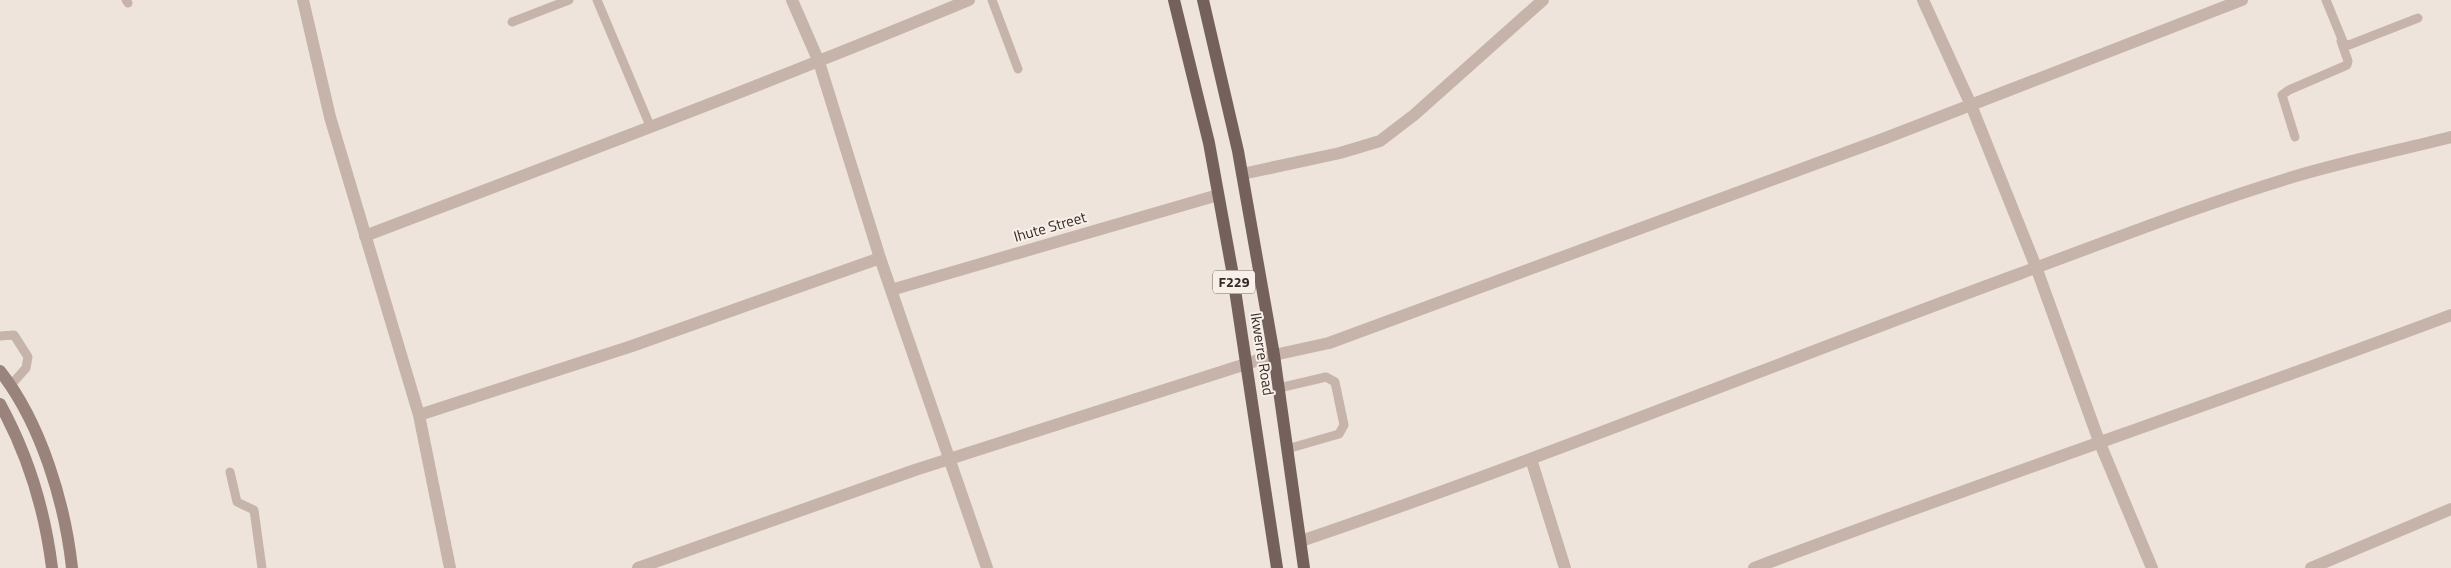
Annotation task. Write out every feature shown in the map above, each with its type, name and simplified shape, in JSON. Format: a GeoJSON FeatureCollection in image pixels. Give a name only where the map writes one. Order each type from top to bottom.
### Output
{"type":"FeatureCollection","features":[{"type":"Feature","properties":{"kind":"main road","name":"Ikwerre Road"},"geometry":{"type":"LineString","coordinates":[[1174,0],[1209,143],[1248,364],[1277,568]]}},
{"type":"Feature","properties":{"kind":"main road","name":"Ikwerre Road"},"geometry":{"type":"LineString","coordinates":[[1203,0],[1242,174],[1274,355],[1304,568]]}},
{"type":"Feature","properties":{"kind":"street"},"geometry":{"type":"LineString","coordinates":[[303,0],[330,116],[419,415],[450,568]]}},
{"type":"Feature","properties":{"kind":"street"},"geometry":{"type":"LineString","coordinates":[[792,0],[819,62],[880,258],[987,568]]}},
{"type":"Feature","properties":{"kind":"street"},"geometry":{"type":"LineString","coordinates":[[365,236],[651,128],[819,62],[969,0]]}},
{"type":"Feature","properties":{"kind":"street"},"geometry":{"type":"LineString","coordinates":[[1242,174],[1340,153],[1380,141],[1414,115],[1543,0]]}},
{"type":"Feature","properties":{"kind":"street"},"geometry":{"type":"LineString","coordinates":[[1923,0],[1971,105],[2036,268],[2099,441],[2152,568]]}},
{"type":"Feature","properties":{"kind":"street"},"geometry":{"type":"LineString","coordinates":[[638,568],[950,458],[1274,355],[1329,343],[1545,265],[1971,105],[2242,0]]}},
{"type":"Feature","properties":{"kind":"street"},"geometry":{"type":"LineString","coordinates":[[1301,541],[1445,493],[1688,401],[1867,330],[2297,176],[2451,137]]}},
{"type":"Feature","properties":{"kind":"street","name":"Ihute Street"},"geometry":{"type":"LineString","coordinates":[[891,290],[1218,195]]}},
{"type":"Feature","properties":{"kind":"street"},"geometry":{"type":"LineString","coordinates":[[419,415],[632,346],[880,258]]}},
{"type":"Feature","properties":{"kind":"street"},"geometry":{"type":"LineString","coordinates":[[1754,568],[2099,441],[2243,393],[2451,315]]}},
{"type":"Feature","properties":{"kind":"street"},"geometry":{"type":"LineString","coordinates":[[0,371],[11,385],[30,418],[46,461],[64,516],[72,568]]}},
{"type":"Feature","properties":{"kind":"street"},"geometry":{"type":"LineString","coordinates":[[0,404],[25,458],[39,498],[52,568]]}},
{"type":"Feature","properties":{"kind":"street"},"geometry":{"type":"LineString","coordinates":[[1532,459],[1565,568]]}},
{"type":"Feature","properties":{"kind":"street"},"geometry":{"type":"LineString","coordinates":[[2311,568],[2451,509]]}},
{"type":"Feature","properties":{"kind":"lane"},"geometry":{"type":"LineString","coordinates":[[512,22],[569,0]]}},
{"type":"Feature","properties":{"kind":"lane"},"geometry":{"type":"LineString","coordinates":[[597,0],[651,128]]}},
{"type":"Feature","properties":{"kind":"lane"},"geometry":{"type":"LineString","coordinates":[[992,0],[1018,69]]}},
{"type":"Feature","properties":{"kind":"lane"},"geometry":{"type":"LineString","coordinates":[[2295,137],[2282,96],[2289,90],[2347,65],[2348,61],[2326,0]]}},
{"type":"Feature","properties":{"kind":"lane"},"geometry":{"type":"LineString","coordinates":[[2341,41],[2349,45],[2418,18]]}},
{"type":"Feature","properties":{"kind":"lane"},"geometry":{"type":"LineString","coordinates":[[0,336],[14,335],[28,357],[26,368],[11,385]]}},
{"type":"Feature","properties":{"kind":"lane"},"geometry":{"type":"LineString","coordinates":[[1279,388],[1326,377],[1331,378],[1335,382],[1344,426],[1339,434],[1287,449]]}},
{"type":"Feature","properties":{"kind":"lane"},"geometry":{"type":"LineString","coordinates":[[230,472],[237,502],[254,510],[262,568]]}}]}
